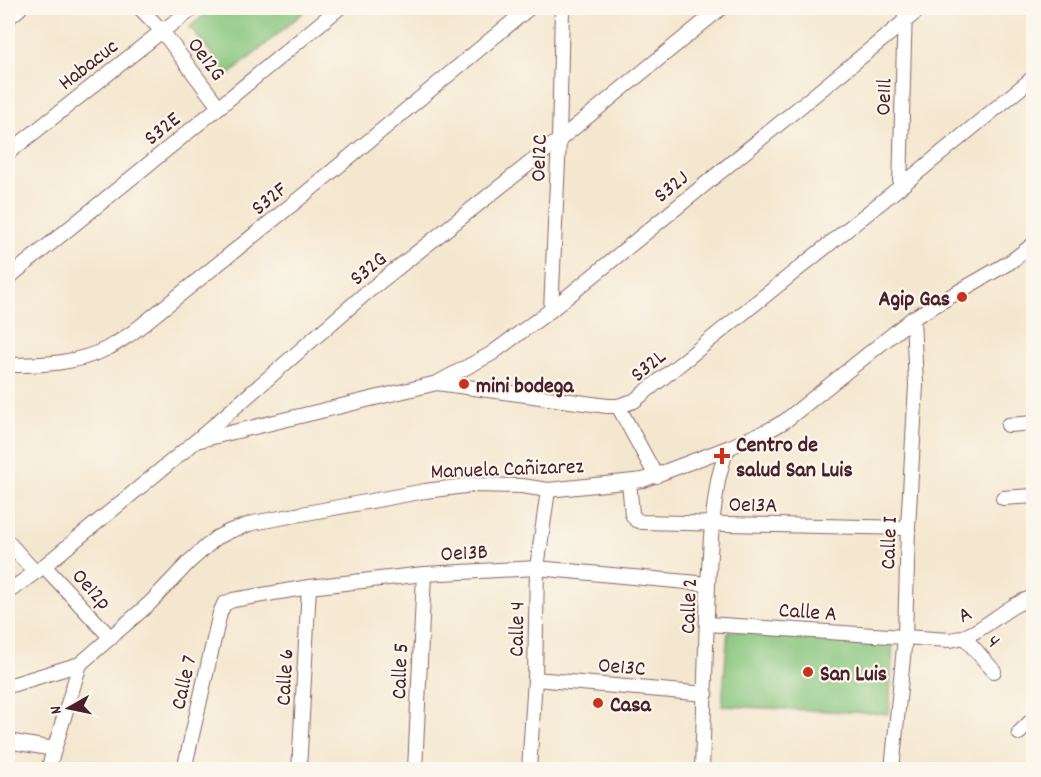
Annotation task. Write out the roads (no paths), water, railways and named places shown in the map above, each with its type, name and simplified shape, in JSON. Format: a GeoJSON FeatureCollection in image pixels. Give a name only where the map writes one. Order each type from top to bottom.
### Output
{"type":"FeatureCollection","features":[{"type":"Feature","properties":{"kind":"street"},"geometry":{"type":"LineString","coordinates":[[8,18],[20,8]]}},
{"type":"Feature","properties":{"kind":"street","name":"Oe12G"},"geometry":{"type":"LineString","coordinates":[[140,8],[162,31],[219,107]]}},
{"type":"Feature","properties":{"kind":"street","name":"Habacuc"},"geometry":{"type":"LineString","coordinates":[[8,153],[194,8]]}},
{"type":"Feature","properties":{"kind":"street","name":"S32E"},"geometry":{"type":"LineString","coordinates":[[8,278],[339,8]]}},
{"type":"Feature","properties":{"kind":"street","name":"S32F"},"geometry":{"type":"LineString","coordinates":[[8,365],[57,364],[108,348],[132,333],[294,203],[529,8]]}},
{"type":"Feature","properties":{"kind":"street","name":"Oe12C"},"geometry":{"type":"LineString","coordinates":[[551,310],[559,140],[562,8]]}},
{"type":"Feature","properties":{"kind":"street","name":"S32G"},"geometry":{"type":"LineString","coordinates":[[8,592],[40,569],[196,441],[366,293],[721,8]]}},
{"type":"Feature","properties":{"kind":"street","name":"S32J"},"geometry":{"type":"LineString","coordinates":[[437,383],[491,354],[551,310],[905,14],[921,8]]}},
{"type":"Feature","properties":{"kind":"street","name":"Oe11l"},"geometry":{"type":"LineString","coordinates":[[900,187],[905,14]]}},
{"type":"Feature","properties":{"kind":"street","name":"S32L"},"geometry":{"type":"LineString","coordinates":[[196,441],[437,383],[618,406],[633,401],[1034,77]]}},
{"type":"Feature","properties":{"kind":"street","name":"Manuela Cañizarez"},"geometry":{"type":"LineString","coordinates":[[8,686],[80,664],[164,590],[190,561],[216,538],[254,523],[425,491],[473,485],[531,487],[548,490],[643,480],[730,447],[785,421],[913,318],[1010,262],[1034,244]]}},
{"type":"Feature","properties":{"kind":"street","name":"Calle I"},"geometry":{"type":"LineString","coordinates":[[892,770],[905,638],[916,385],[913,318]]}},
{"type":"Feature","properties":{"kind":"street"},"geometry":{"type":"LineString","coordinates":[[618,406],[656,476]]}},
{"type":"Feature","properties":{"kind":"street"},"geometry":{"type":"LineString","coordinates":[[1008,425],[1034,423]]}},
{"type":"Feature","properties":{"kind":"street","name":"Calle 2"},"geometry":{"type":"LineString","coordinates":[[702,770],[712,523],[718,480],[725,454],[730,447]]}},
{"type":"Feature","properties":{"kind":"street","name":"Oe13A"},"geometry":{"type":"LineString","coordinates":[[629,482],[632,514],[636,520],[642,522],[908,528]]}},
{"type":"Feature","properties":{"kind":"street","name":"Calle 4"},"geometry":{"type":"LineString","coordinates":[[529,770],[535,679],[537,568],[548,490]]}},
{"type":"Feature","properties":{"kind":"street"},"geometry":{"type":"LineString","coordinates":[[1003,498],[1034,496]]}},
{"type":"Feature","properties":{"kind":"street","name":"Oe12p"},"geometry":{"type":"LineString","coordinates":[[8,542],[40,569],[111,638]]}},
{"type":"Feature","properties":{"kind":"street","name":"Oe13B"},"geometry":{"type":"LineString","coordinates":[[224,604],[233,600],[309,587],[424,574],[537,568],[708,584]]}},
{"type":"Feature","properties":{"kind":"street","name":"Calle 5"},"geometry":{"type":"LineString","coordinates":[[415,770],[424,574]]}},
{"type":"Feature","properties":{"kind":"street","name":"Calle 6"},"geometry":{"type":"LineString","coordinates":[[299,770],[309,587]]}},
{"type":"Feature","properties":{"kind":"street","name":"A"},"geometry":{"type":"LineString","coordinates":[[905,638],[950,640],[964,637],[979,630],[1018,603],[1034,597]]}},
{"type":"Feature","properties":{"kind":"street","name":"Calle 7"},"geometry":{"type":"LineString","coordinates":[[184,770],[224,604]]}},
{"type":"Feature","properties":{"kind":"street","name":"Calle A"},"geometry":{"type":"LineString","coordinates":[[707,624],[905,638]]}},
{"type":"Feature","properties":{"kind":"street","name":"4"},"geometry":{"type":"LineString","coordinates":[[964,637],[994,671]]}},
{"type":"Feature","properties":{"kind":"street"},"geometry":{"type":"LineString","coordinates":[[48,770],[80,664]]}},
{"type":"Feature","properties":{"kind":"street","name":"Oe13C"},"geometry":{"type":"LineString","coordinates":[[535,679],[706,694]]}},
{"type":"Feature","properties":{"kind":"street"},"geometry":{"type":"LineString","coordinates":[[1019,733],[1034,718]]}},
{"type":"Feature","properties":{"kind":"street"},"geometry":{"type":"LineString","coordinates":[[8,741],[54,749]]}},
{"type":"Feature","properties":{"kind":"place","name":"Agip Gas"},"geometry":{"type":"Point","coordinates":[962,297]}},
{"type":"Feature","properties":{"kind":"place","name":"mini bodega"},"geometry":{"type":"Point","coordinates":[464,384]}},
{"type":"Feature","properties":{"kind":"place","name":"Centro de salud San Luis"},"geometry":{"type":"Point","coordinates":[722,456]}},
{"type":"Feature","properties":{"kind":"place","name":"San Luis"},"geometry":{"type":"Point","coordinates":[808,672]}},
{"type":"Feature","properties":{"kind":"place","name":"Casa"},"geometry":{"type":"Point","coordinates":[598,703]}}]}
